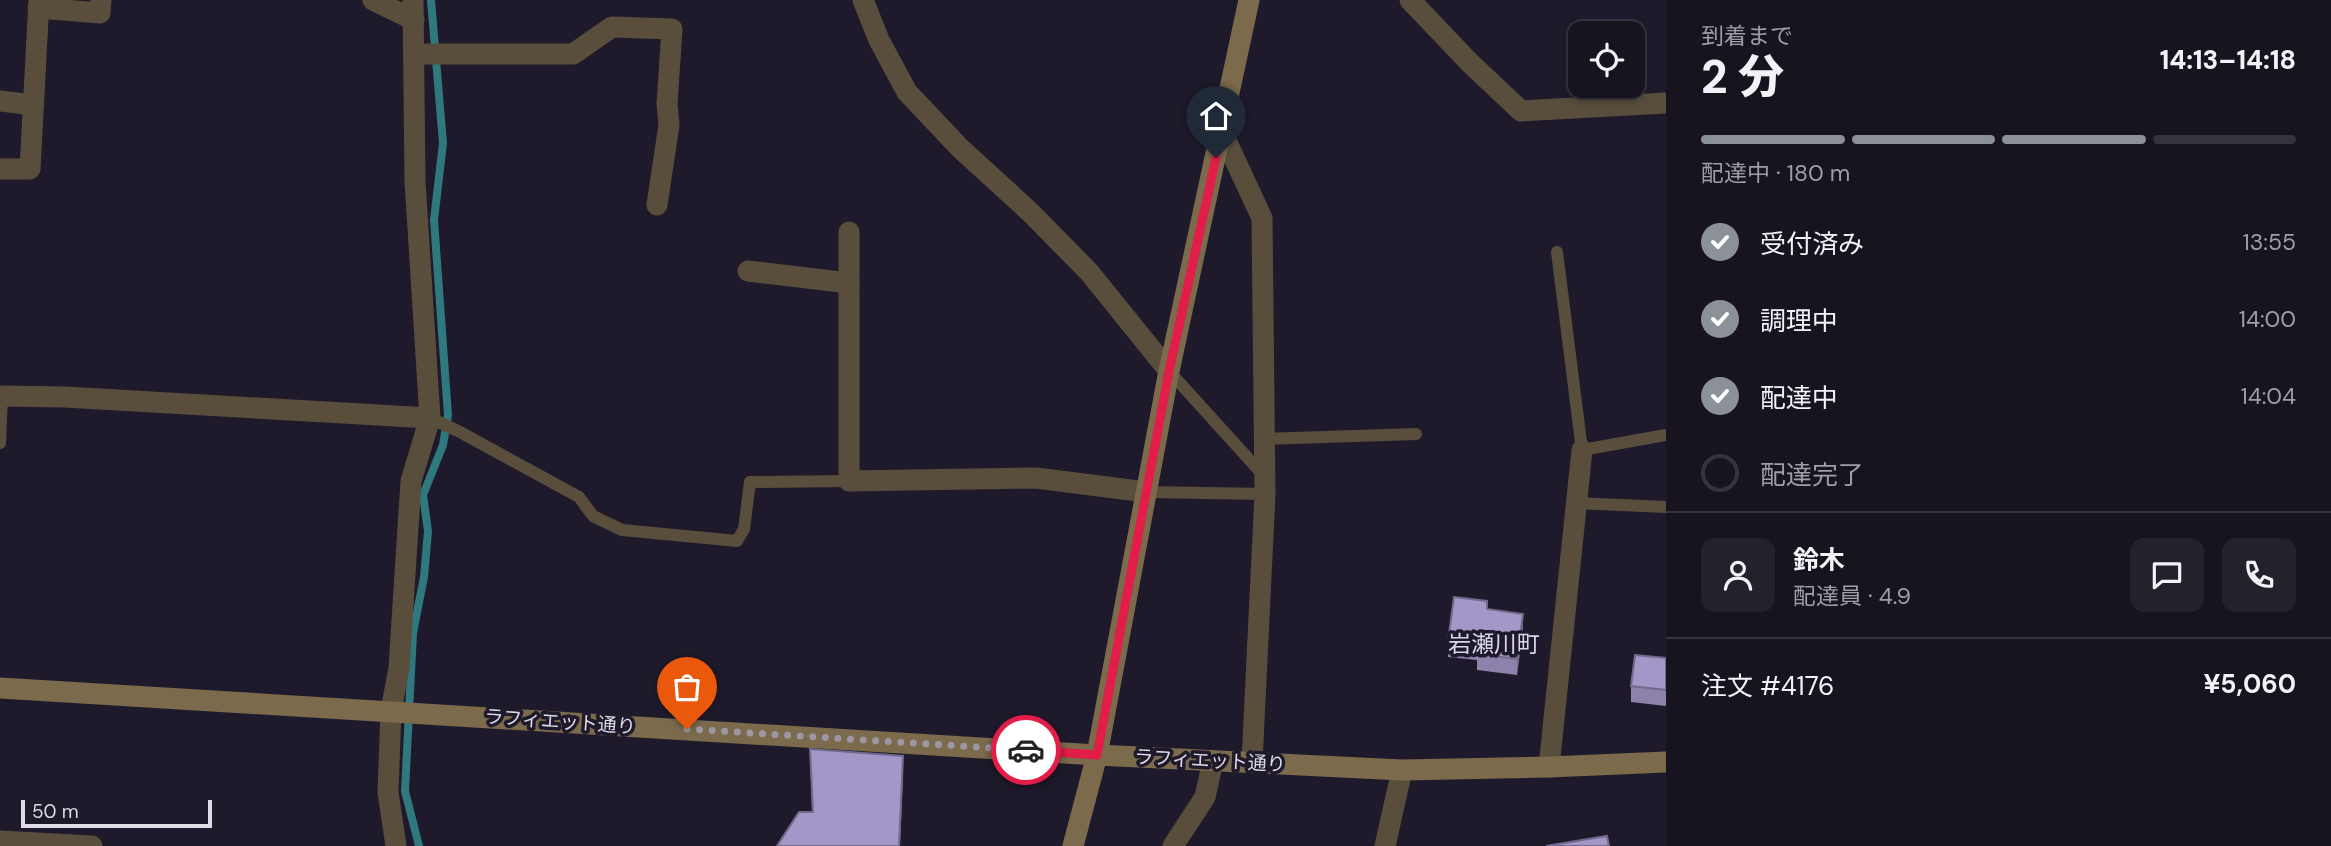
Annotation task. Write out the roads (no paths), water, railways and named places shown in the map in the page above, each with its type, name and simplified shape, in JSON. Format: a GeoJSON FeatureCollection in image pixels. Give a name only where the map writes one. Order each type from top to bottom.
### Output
{"type":"FeatureCollection","features":[{"type":"Feature","properties":{"kind":"street"},"geometry":{"type":"LineString","coordinates":[[0,169],[30,169],[39,4],[100,13],[101,0]]}},
{"type":"Feature","properties":{"kind":"street"},"geometry":{"type":"LineString","coordinates":[[373,0],[414,10],[415,181],[430,418],[411,481],[399,668],[391,711],[388,792],[396,846]]}},
{"type":"Feature","properties":{"kind":"street"},"geometry":{"type":"LineString","coordinates":[[863,0],[879,40],[907,92],[960,148],[1031,213],[1088,272],[1169,371]]}},
{"type":"Feature","properties":{"kind":"street"},"geometry":{"type":"LineString","coordinates":[[1073,846],[1097,755],[1169,371],[1249,0]]}},
{"type":"Feature","properties":{"kind":"street"},"geometry":{"type":"LineString","coordinates":[[1410,0],[1469,62],[1521,111],[1666,103]]}},
{"type":"Feature","properties":{"kind":"street"},"geometry":{"type":"LineString","coordinates":[[414,54],[573,54],[612,27],[672,30],[668,125],[657,205]]}},
{"type":"Feature","properties":{"kind":"street"},"geometry":{"type":"LineString","coordinates":[[0,101],[33,105]]}},
{"type":"Feature","properties":{"kind":"street"},"geometry":{"type":"LineString","coordinates":[[1222,132],[1262,218],[1265,485],[1252,762]]}},
{"type":"Feature","properties":{"kind":"street"},"geometry":{"type":"LineString","coordinates":[[849,232],[849,481],[1036,478],[1146,492]]}},
{"type":"Feature","properties":{"kind":"street"},"geometry":{"type":"LineString","coordinates":[[748,271],[849,282]]}},
{"type":"Feature","properties":{"kind":"street"},"geometry":{"type":"LineString","coordinates":[[1,396],[65,397],[430,418]]}},
{"type":"Feature","properties":{"kind":"street"},"geometry":{"type":"LineString","coordinates":[[1549,767],[1582,450]]}},
{"type":"Feature","properties":{"kind":"street","name":"ラフィエット通り"},"geometry":{"type":"LineString","coordinates":[[0,688],[1097,755],[1402,770],[1666,762]]}},
{"type":"Feature","properties":{"kind":"street"},"geometry":{"type":"LineString","coordinates":[[1173,846],[1205,797],[1213,761]]}},
{"type":"Feature","properties":{"kind":"street"},"geometry":{"type":"LineString","coordinates":[[1385,846],[1402,770]]}},
{"type":"Feature","properties":{"kind":"street"},"geometry":{"type":"LineString","coordinates":[[0,841],[92,846]]}},
{"type":"Feature","properties":{"kind":"lane"},"geometry":{"type":"LineString","coordinates":[[1557,253],[1582,450],[1666,435]]}},
{"type":"Feature","properties":{"kind":"lane"},"geometry":{"type":"LineString","coordinates":[[1169,371],[1265,485]]}},
{"type":"Feature","properties":{"kind":"lane"},"geometry":{"type":"LineString","coordinates":[[0,443],[1,396]]}},
{"type":"Feature","properties":{"kind":"lane"},"geometry":{"type":"LineString","coordinates":[[430,418],[579,498],[593,516],[622,530],[737,541],[744,529],[750,482],[849,481]]}},
{"type":"Feature","properties":{"kind":"lane"},"geometry":{"type":"LineString","coordinates":[[1264,439],[1416,434]]}},
{"type":"Feature","properties":{"kind":"lane"},"geometry":{"type":"LineString","coordinates":[[1146,492],[1265,485]]}},
{"type":"Feature","properties":{"kind":"lane"},"geometry":{"type":"LineString","coordinates":[[1576,503],[1666,507]]}},
{"type":"Feature","properties":{"kind":"waterway"},"geometry":{"type":"LineString","coordinates":[[419,846],[405,791],[413,633],[424,577],[428,531],[423,495],[443,445],[448,415],[434,220],[443,143],[431,0]]}},
{"type":"Feature","properties":{"kind":"district","name":"岩瀬川町"},"geometry":{"type":"Point","coordinates":[1494,644]}}]}
